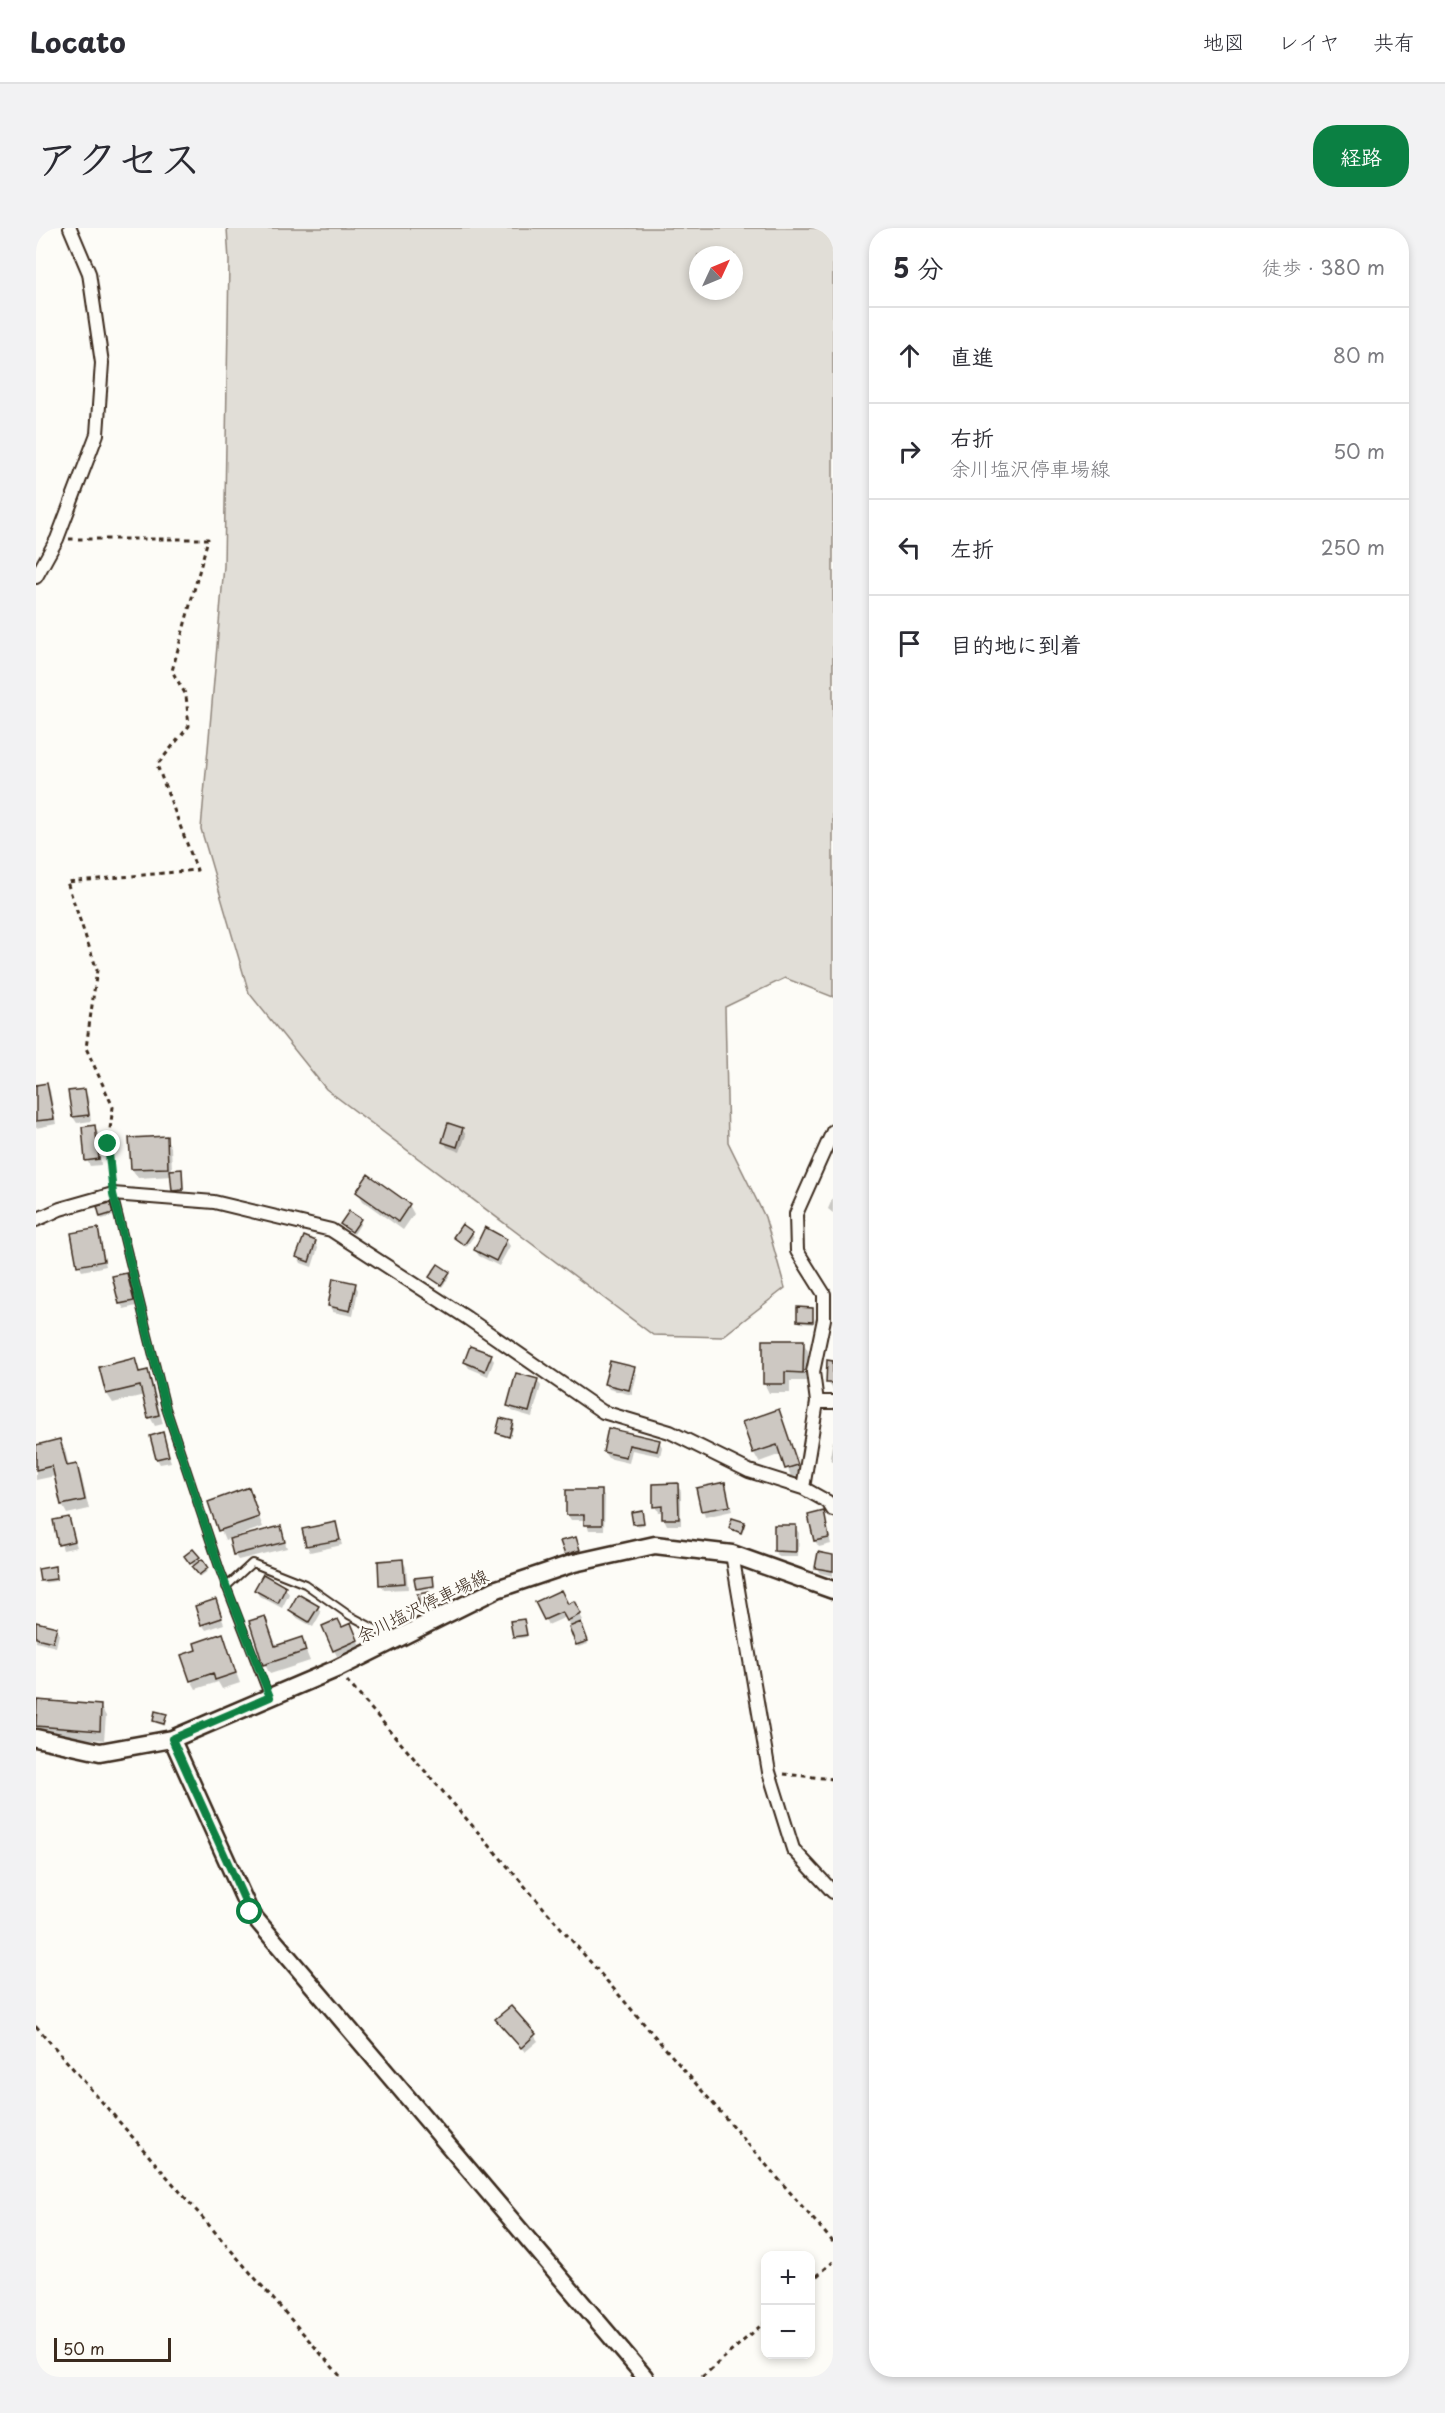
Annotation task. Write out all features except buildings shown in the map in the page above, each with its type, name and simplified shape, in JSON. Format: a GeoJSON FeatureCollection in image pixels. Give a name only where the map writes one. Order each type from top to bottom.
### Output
{"type":"FeatureCollection","features":[{"type":"Feature","properties":{"kind":"main road","name":"余川塩沢停車場線"},"geometry":{"type":"LineString","coordinates":[[36,1738],[100,1752],[172,1739],[336,1669],[497,1589],[574,1563],[655,1545],[732,1554],[833,1590]]}},
{"type":"Feature","properties":{"kind":"street"},"geometry":{"type":"LineString","coordinates":[[36,577],[57,539],[97,434],[102,363],[89,273],[70,228]]}},
{"type":"Feature","properties":{"kind":"street"},"geometry":{"type":"LineString","coordinates":[[803,1488],[817,1402],[813,1372],[824,1319],[824,1294],[797,1251],[796,1214],[833,1131]]}},
{"type":"Feature","properties":{"kind":"street"},"geometry":{"type":"LineString","coordinates":[[36,1220],[60,1209],[113,1194],[214,1202],[331,1230],[467,1318],[603,1412],[670,1432],[749,1471],[803,1488],[828,1502],[833,1510]]}},
{"type":"Feature","properties":{"kind":"street"},"geometry":{"type":"LineString","coordinates":[[817,1402],[833,1402]]}},
{"type":"Feature","properties":{"kind":"street"},"geometry":{"type":"LineString","coordinates":[[732,1554],[769,1773],[793,1849],[833,1892]]}},
{"type":"Feature","properties":{"kind":"street"},"geometry":{"type":"LineString","coordinates":[[172,1739],[250,1912],[645,2377]]}},
{"type":"Feature","properties":{"kind":"lane"},"geometry":{"type":"LineString","coordinates":[[113,1194],[166,1408],[226,1587],[270,1697]]}},
{"type":"Feature","properties":{"kind":"lane"},"geometry":{"type":"LineString","coordinates":[[226,1587],[252,1563],[305,1584],[348,1615],[395,1639]]}},
{"type":"Feature","properties":{"kind":"path"},"geometry":{"type":"LineString","coordinates":[[57,539],[208,539],[172,670],[186,694],[189,726],[157,765],[197,870],[67,882],[97,970],[86,1048],[113,1107],[108,1144],[113,1194]]}},
{"type":"Feature","properties":{"kind":"path"},"geometry":{"type":"LineString","coordinates":[[336,1669],[833,2242]]}},
{"type":"Feature","properties":{"kind":"path"},"geometry":{"type":"LineString","coordinates":[[769,1773],[833,1779]]}},
{"type":"Feature","properties":{"kind":"path"},"geometry":{"type":"LineString","coordinates":[[36,2026],[341,2377]]}},
{"type":"Feature","properties":{"kind":"path"},"geometry":{"type":"LineString","coordinates":[[815,2278],[833,2262]]}},
{"type":"Feature","properties":{"kind":"path"},"geometry":{"type":"LineString","coordinates":[[702,2377],[761,2325]]}},
{"type":"Feature","properties":{"kind":"shaded area"},"geometry":{"type":"Polygon","coordinates":[[[227,228],[833,228],[833,997],[785,978],[725,1007],[728,1142],[765,1217],[785,1288],[722,1337],[653,1335],[326,1089],[249,993],[201,829],[224,566],[229,261],[227,228]]]}},
{"type":"Feature","properties":{"kind":"route"},"geometry":{"type":"LineString","coordinates":[[108,1144],[113,1194],[166,1408],[220,1570],[270,1697],[172,1739],[250,1912]]}}]}
